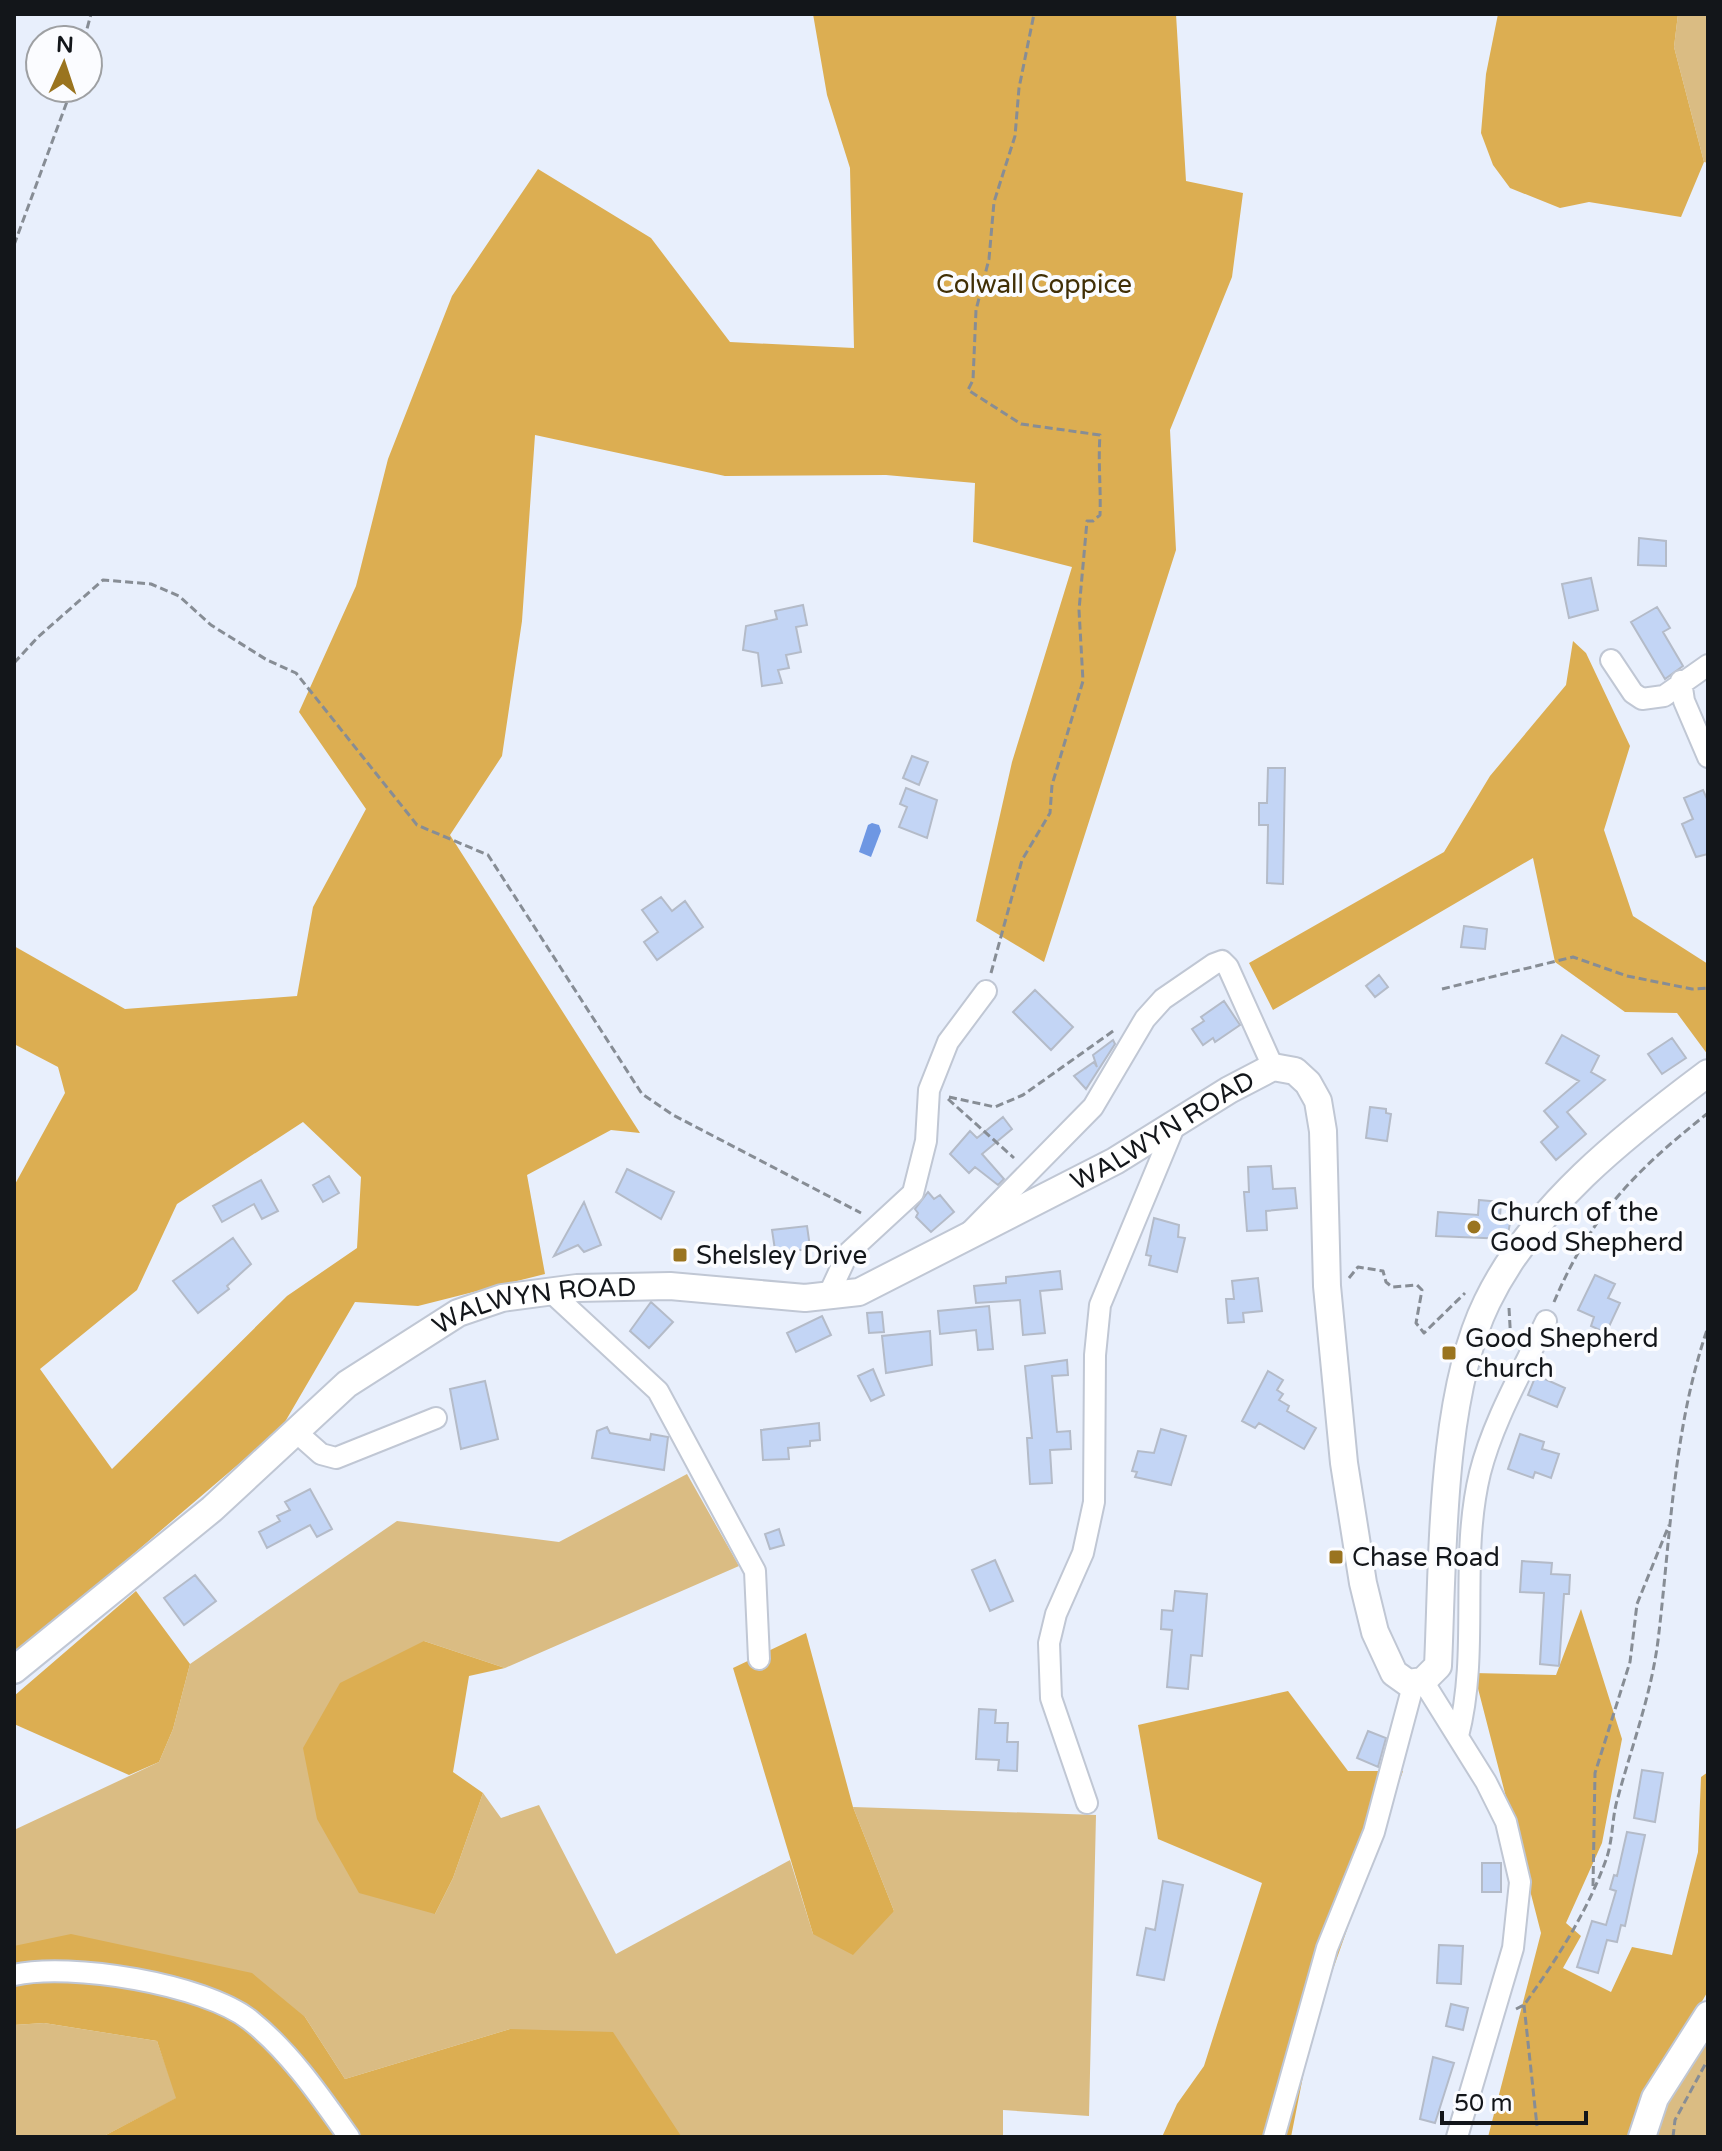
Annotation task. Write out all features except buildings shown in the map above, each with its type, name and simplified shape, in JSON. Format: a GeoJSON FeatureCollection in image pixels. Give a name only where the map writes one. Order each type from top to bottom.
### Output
{"type":"FeatureCollection","features":[{"type":"Feature","properties":{"kind":"main road","name":"WALWYN ROAD"},"geometry":{"type":"LineString","coordinates":[[14,1670],[212,1509],[347,1384],[458,1313],[502,1298],[551,1292],[670,1286],[755,1295],[828,1296],[859,1292],[962,1241],[1174,1127],[1229,1090],[1273,1067],[1295,1071],[1308,1083],[1318,1101],[1323,1131],[1326,1276],[1334,1383],[1363,1583],[1384,1657],[1394,1673],[1408,1683],[1418,1681]]}},
{"type":"Feature","properties":{"kind":"main road"},"geometry":{"type":"LineString","coordinates":[[1418,1681],[1438,1666],[1442,1551],[1458,1400],[1478,1323],[1500,1279],[1547,1216],[1643,1122],[1708,1073]]}},
{"type":"Feature","properties":{"kind":"main road"},"geometry":{"type":"LineString","coordinates":[[1642,2137],[1655,2098],[1708,2015]]}},
{"type":"Feature","properties":{"kind":"street"},"geometry":{"type":"LineString","coordinates":[[1611,660],[1633,693],[1642,699],[1664,696],[1681,681],[1708,665]]}},
{"type":"Feature","properties":{"kind":"street"},"geometry":{"type":"LineString","coordinates":[[1681,681],[1684,701],[1708,757]]}},
{"type":"Feature","properties":{"kind":"street"},"geometry":{"type":"LineString","coordinates":[[962,1241],[1093,1107],[1145,1019],[1163,999],[1214,964],[1222,961],[1228,967],[1273,1067]]}},
{"type":"Feature","properties":{"kind":"street"},"geometry":{"type":"LineString","coordinates":[[828,1296],[848,1253],[913,1193],[926,1141],[929,1090],[948,1042],[986,991]]}},
{"type":"Feature","properties":{"kind":"street"},"geometry":{"type":"LineString","coordinates":[[1087,1803],[1051,1698],[1049,1643],[1056,1614],[1083,1553],[1094,1502],[1095,1355],[1100,1305],[1174,1127]]}},
{"type":"Feature","properties":{"kind":"street"},"geometry":{"type":"LineString","coordinates":[[551,1292],[658,1391],[755,1571],[759,1659]]}},
{"type":"Feature","properties":{"kind":"street"},"geometry":{"type":"LineString","coordinates":[[1458,1736],[1466,1704],[1473,1533],[1480,1473],[1514,1388],[1546,1321]]}},
{"type":"Feature","properties":{"kind":"street"},"geometry":{"type":"LineString","coordinates":[[295,1431],[321,1454],[336,1458],[436,1418]]}},
{"type":"Feature","properties":{"kind":"street"},"geometry":{"type":"LineString","coordinates":[[1418,1681],[1458,1736],[1506,1822],[1520,1882],[1513,1948],[1457,2137]]}},
{"type":"Feature","properties":{"kind":"street"},"geometry":{"type":"LineString","coordinates":[[1274,2137],[1327,1948],[1374,1832],[1418,1681]]}},
{"type":"Feature","properties":{"kind":"street"},"geometry":{"type":"LineString","coordinates":[[14,1975],[41,1968],[115,1975],[206,1998],[248,2018],[288,2055],[349,2137]]}},
{"type":"Feature","properties":{"kind":"path"},"geometry":{"type":"LineString","coordinates":[[986,991],[1022,860],[1050,813],[1052,785],[1083,681],[1080,584],[1087,521],[1093,521],[1100,515],[1100,435],[1021,424],[968,390],[973,380],[976,310],[989,259],[994,202],[1018,123],[1019,88],[1034,14]]}},
{"type":"Feature","properties":{"kind":"path"},"geometry":{"type":"LineString","coordinates":[[14,245],[66,104]]}},
{"type":"Feature","properties":{"kind":"path"},"geometry":{"type":"LineString","coordinates":[[14,663],[38,637],[103,580],[151,584],[179,596],[211,625],[267,660],[296,673],[417,825],[488,855],[642,1094],[673,1115],[816,1186],[879,1224]]}},
{"type":"Feature","properties":{"kind":"path"},"geometry":{"type":"LineString","coordinates":[[1442,989],[1573,957],[1627,976],[1692,989],[1708,988]]}},
{"type":"Feature","properties":{"kind":"path"},"geometry":{"type":"LineString","coordinates":[[1028,1171],[945,1096],[995,1107],[1023,1095],[1116,1028]]}},
{"type":"Feature","properties":{"kind":"path"},"geometry":{"type":"LineString","coordinates":[[1546,1321],[1585,1239],[1614,1199],[1664,1146],[1708,1113]]}},
{"type":"Feature","properties":{"kind":"path"},"geometry":{"type":"LineString","coordinates":[[1326,1276],[1345,1283],[1358,1267],[1372,1267],[1383,1271],[1386,1282],[1392,1287],[1417,1285],[1422,1290],[1416,1323],[1424,1333],[1445,1309],[1479,1279],[1500,1279]]}},
{"type":"Feature","properties":{"kind":"path"},"geometry":{"type":"LineString","coordinates":[[1509,1307],[1514,1388]]}},
{"type":"Feature","properties":{"kind":"path"},"geometry":{"type":"LineString","coordinates":[[1491,2021],[1524,2005],[1556,1960],[1608,1854],[1617,1798],[1648,1702],[1659,1636],[1682,1420],[1708,1327]]}},
{"type":"Feature","properties":{"kind":"path"},"geometry":{"type":"LineString","coordinates":[[1593,1889],[1595,1773],[1630,1662],[1637,1604],[1671,1522]]}},
{"type":"Feature","properties":{"kind":"path"},"geometry":{"type":"LineString","coordinates":[[1524,2005],[1537,2126]]}},
{"type":"Feature","properties":{"kind":"path"},"geometry":{"type":"LineString","coordinates":[[1673,2137],[1675,2120],[1708,2060]]}},
{"type":"Feature","properties":{"kind":"shaded area"},"geometry":{"type":"Polygon","coordinates":[[[1678,14],[1708,14],[1708,163],[1704,162],[1674,47],[1678,14]]]}},
{"type":"Feature","properties":{"kind":"shaded area"},"geometry":{"type":"Polygon","coordinates":[[[687,1474],[739,1566],[505,1668],[424,1641],[435,1914],[453,1878],[483,1793],[501,1818],[539,1805],[616,1954],[790,1860],[813,1934],[894,1911],[853,1807],[1096,1815],[1089,2116],[1003,2110],[1003,2137],[681,2137],[510,2029],[345,2079],[305,2017],[14,1946],[14,1830],[159,1762],[173,1729],[190,1664],[397,1521],[559,1542],[687,1474]]]}},
{"type":"Feature","properties":{"kind":"shaded area"},"geometry":{"type":"Polygon","coordinates":[[[44,2023],[157,2041],[177,2098],[102,2137],[14,2137],[14,2025],[44,2023]]]}},
{"type":"Feature","properties":{"kind":"shaded area"},"geometry":{"type":"Polygon","coordinates":[[[1708,2027],[1708,2137],[1653,2137],[1657,2117],[1708,2027]]]}},
{"type":"Feature","properties":{"kind":"green space","name":"Colwall Coppice"},"geometry":{"type":"Polygon","coordinates":[[[813,14],[1176,14],[1186,181],[1243,193],[1232,277],[1170,430],[1176,550],[1044,962],[976,921],[1012,762],[1072,567],[973,542],[975,483],[886,475],[725,476],[535,435],[522,621],[502,756],[450,835],[640,1133],[611,1130],[527,1175],[545,1274],[418,1306],[355,1302],[282,1427],[14,1656],[14,1186],[65,1093],[58,1067],[14,1044],[14,946],[125,1009],[297,996],[313,907],[366,809],[299,712],[356,586],[388,459],[452,296],[538,169],[651,238],[730,342],[854,348],[850,168],[827,95],[813,14]],[[303,1122],[177,1204],[137,1290],[40,1369],[112,1469],[287,1296],[357,1248],[361,1177],[303,1122]]]}},
{"type":"Feature","properties":{"kind":"green space"},"geometry":{"type":"Polygon","coordinates":[[[1498,14],[1678,14],[1674,47],[1704,162],[1681,217],[1589,202],[1560,208],[1510,188],[1493,165],[1481,133],[1486,74],[1498,14]]]}},
{"type":"Feature","properties":{"kind":"green space"},"geometry":{"type":"Polygon","coordinates":[[[1573,641],[1586,653],[1630,746],[1604,830],[1633,916],[1708,964],[1708,1055],[1677,1013],[1625,1012],[1555,962],[1533,858],[1273,1010],[1249,963],[1444,852],[1490,776],[1566,685],[1573,641]]]}},
{"type":"Feature","properties":{"kind":"green space"},"geometry":{"type":"Polygon","coordinates":[[[136,1591],[190,1664],[173,1729],[159,1762],[129,1775],[14,1724],[14,1696],[136,1591]]]}},
{"type":"Feature","properties":{"kind":"green space"},"geometry":{"type":"Polygon","coordinates":[[[1581,1609],[1622,1739],[1602,1843],[1566,1923],[1581,1936],[1563,1968],[1611,1992],[1632,1947],[1672,1955],[1698,1852],[1701,1777],[1708,1772],[1708,1991],[1646,2099],[1629,2137],[1488,2137],[1541,1933],[1474,1673],[1556,1675],[1581,1609]]]}},
{"type":"Feature","properties":{"kind":"green space"},"geometry":{"type":"Polygon","coordinates":[[[806,1633],[853,1807],[894,1911],[853,1955],[813,1934],[733,1668],[806,1633]]]}},
{"type":"Feature","properties":{"kind":"green space"},"geometry":{"type":"Polygon","coordinates":[[[424,1641],[505,1668],[469,1676],[453,1772],[483,1793],[453,1878],[435,1914],[359,1893],[317,1819],[303,1748],[340,1683],[424,1641]]]}},
{"type":"Feature","properties":{"kind":"green space"},"geometry":{"type":"Polygon","coordinates":[[[1288,1691],[1348,1771],[1403,1771],[1313,2026],[1291,2137],[1162,2137],[1177,2104],[1204,2066],[1262,1883],[1158,1839],[1138,1725],[1288,1691]]]}},
{"type":"Feature","properties":{"kind":"green space"},"geometry":{"type":"Polygon","coordinates":[[[71,1934],[252,1973],[305,2017],[345,2079],[510,2029],[613,2032],[681,2136],[102,2137],[176,2098],[157,2041],[44,2023],[14,2025],[14,1946],[71,1934]]]}},
{"type":"Feature","properties":{"kind":"water"},"geometry":{"type":"Polygon","coordinates":[[[868,825],[879,825],[881,831],[871,857],[859,852],[868,825]]]}},
{"type":"Feature","properties":{"kind":"place","name":"Church of the Good Shepherd"},"geometry":{"type":"Point","coordinates":[1474,1227]}},
{"type":"Feature","properties":{"kind":"place","name":"Shelsley Drive"},"geometry":{"type":"Point","coordinates":[680,1255]}},
{"type":"Feature","properties":{"kind":"place","name":"Good Shepherd Church"},"geometry":{"type":"Point","coordinates":[1449,1353]}},
{"type":"Feature","properties":{"kind":"place","name":"Chase Road"},"geometry":{"type":"Point","coordinates":[1336,1557]}}]}
